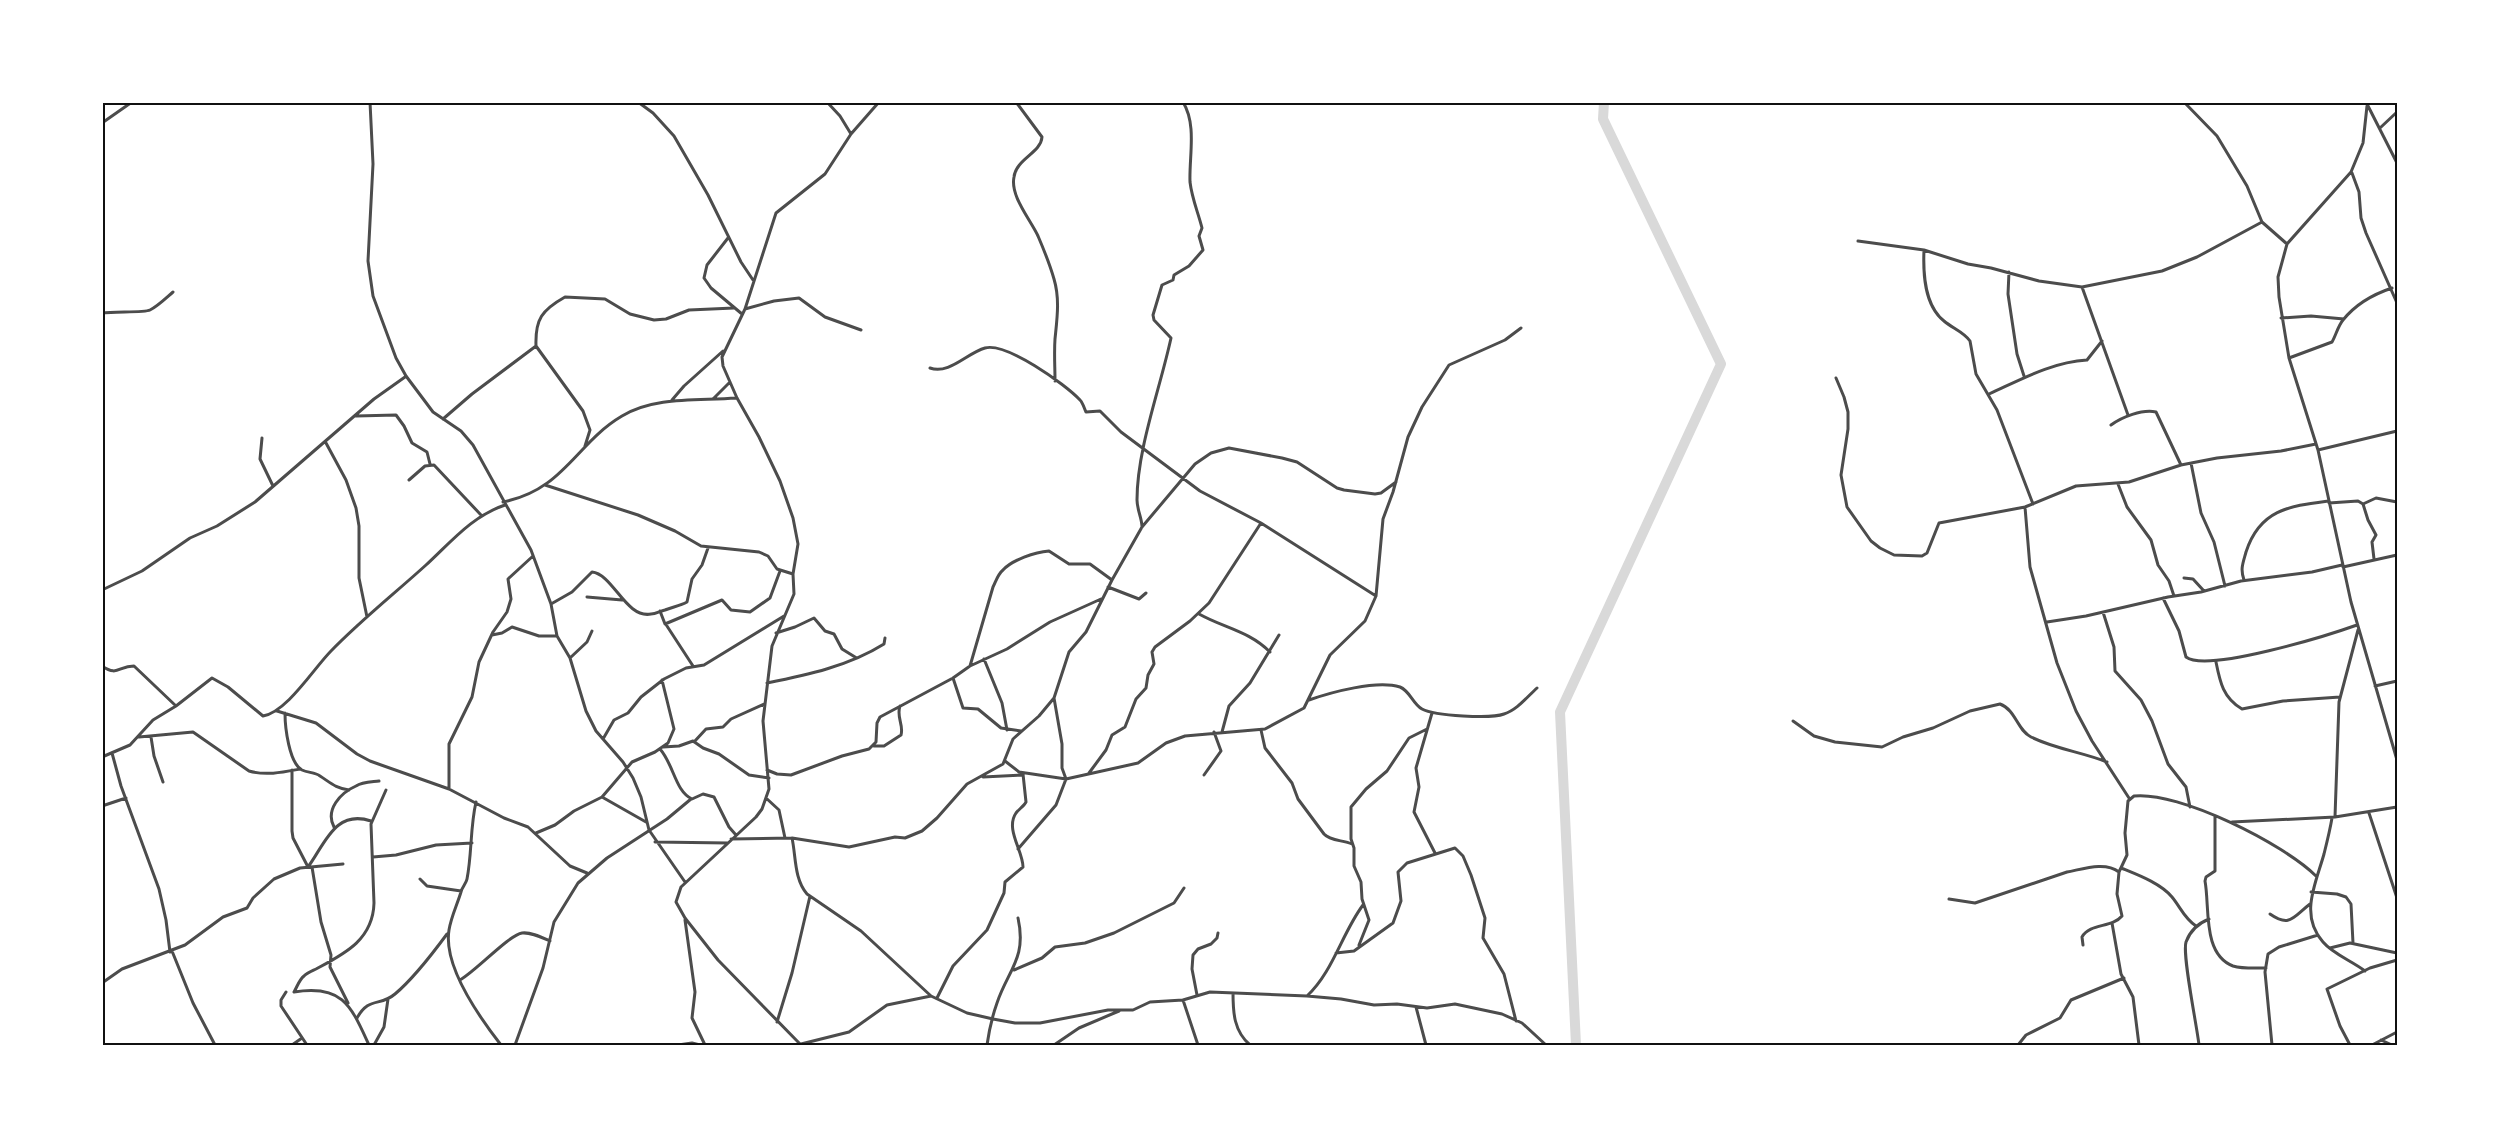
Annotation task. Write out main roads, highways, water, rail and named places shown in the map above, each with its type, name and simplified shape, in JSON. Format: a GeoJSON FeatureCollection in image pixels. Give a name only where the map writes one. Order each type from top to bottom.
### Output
{"type":"FeatureCollection","features":[{"type":"Feature","properties":{"kind":"waterway"},"geometry":{"type":"LineString","coordinates":[[1576,1045],[1560,712],[1721,364],[1603,119],[1604,102]]}}]}
